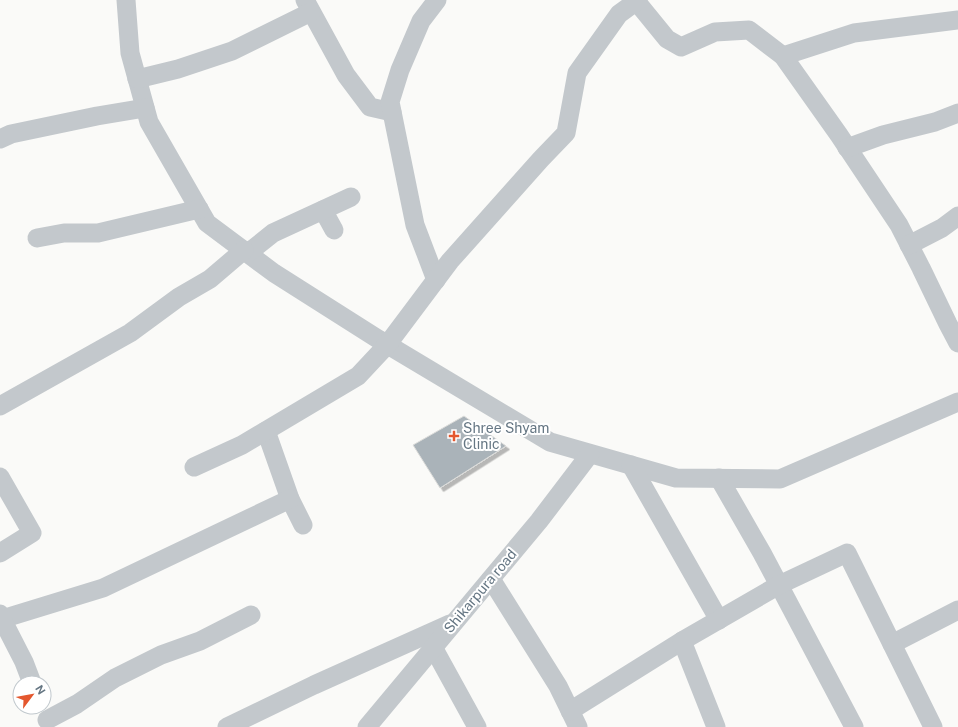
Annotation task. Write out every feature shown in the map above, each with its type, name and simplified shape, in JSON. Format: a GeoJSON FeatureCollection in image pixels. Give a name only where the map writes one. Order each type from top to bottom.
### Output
{"type":"FeatureCollection","features":[{"type":"Feature","properties":{"kind":"street"},"geometry":{"type":"LineString","coordinates":[[126,0],[130,53],[149,122],[207,223],[274,273],[387,345],[550,442],[676,478],[780,479],[958,402]]}},
{"type":"Feature","properties":{"kind":"street"},"geometry":{"type":"LineString","coordinates":[[436,280],[414,225],[390,102],[400,70],[421,21],[437,0]]}},
{"type":"Feature","properties":{"kind":"street"},"geometry":{"type":"LineString","coordinates":[[194,466],[242,445],[358,376],[387,345],[455,256],[566,133],[577,73],[619,14],[637,1],[667,39],[681,47],[715,32],[749,30],[783,56],[899,225],[958,343]]}},
{"type":"Feature","properties":{"kind":"street"},"geometry":{"type":"LineString","coordinates":[[137,79],[178,69],[232,51],[308,6],[346,75],[370,107],[392,112]]}},
{"type":"Feature","properties":{"kind":"street"},"geometry":{"type":"LineString","coordinates":[[783,56],[854,33],[958,20]]}},
{"type":"Feature","properties":{"kind":"street"},"geometry":{"type":"LineString","coordinates":[[0,139],[11,134],[90,117],[145,108]]}},
{"type":"Feature","properties":{"kind":"street"},"geometry":{"type":"LineString","coordinates":[[847,148],[883,135],[936,122],[958,112]]}},
{"type":"Feature","properties":{"kind":"street"},"geometry":{"type":"LineString","coordinates":[[0,406],[130,333],[179,297],[210,279],[273,233],[351,197]]}},
{"type":"Feature","properties":{"kind":"street"},"geometry":{"type":"LineString","coordinates":[[37,238],[64,233],[98,233],[199,208]]}},
{"type":"Feature","properties":{"kind":"street"},"geometry":{"type":"LineString","coordinates":[[323,210],[334,230]]}},
{"type":"Feature","properties":{"kind":"street"},"geometry":{"type":"LineString","coordinates":[[909,245],[942,228],[958,216]]}},
{"type":"Feature","properties":{"kind":"street"},"geometry":{"type":"LineString","coordinates":[[266,431],[290,499],[304,525]]}},
{"type":"Feature","properties":{"kind":"street","name":"Shikarpura road"},"geometry":{"type":"LineString","coordinates":[[367,727],[539,521],[590,454]]}},
{"type":"Feature","properties":{"kind":"street"},"geometry":{"type":"LineString","coordinates":[[631,465],[719,620]]}},
{"type":"Feature","properties":{"kind":"street"},"geometry":{"type":"LineString","coordinates":[[0,477],[32,533],[0,553]]}},
{"type":"Feature","properties":{"kind":"street"},"geometry":{"type":"LineString","coordinates":[[719,478],[762,552],[854,727]]}},
{"type":"Feature","properties":{"kind":"street"},"geometry":{"type":"LineString","coordinates":[[29,675],[1,616],[103,588],[290,499]]}},
{"type":"Feature","properties":{"kind":"street"},"geometry":{"type":"LineString","coordinates":[[491,578],[558,686],[574,719],[682,641],[779,585],[847,553],[933,727]]}},
{"type":"Feature","properties":{"kind":"street"},"geometry":{"type":"LineString","coordinates":[[892,644],[958,610]]}},
{"type":"Feature","properties":{"kind":"street"},"geometry":{"type":"LineString","coordinates":[[46,718],[77,704],[115,678],[161,654],[200,641],[251,615]]}},
{"type":"Feature","properties":{"kind":"street"},"geometry":{"type":"LineString","coordinates":[[227,727],[314,684],[455,622]]}},
{"type":"Feature","properties":{"kind":"street"},"geometry":{"type":"LineString","coordinates":[[682,641],[716,727]]}},
{"type":"Feature","properties":{"kind":"street"},"geometry":{"type":"LineString","coordinates":[[433,648],[477,727]]}},
{"type":"Feature","properties":{"kind":"building"},"geometry":{"type":"Polygon","coordinates":[[[464,416],[506,446],[440,488],[413,445],[464,416]]]}},
{"type":"Feature","properties":{"kind":"place","name":"Shree Shyam Clinic"},"geometry":{"type":"Point","coordinates":[454,436]}}]}
